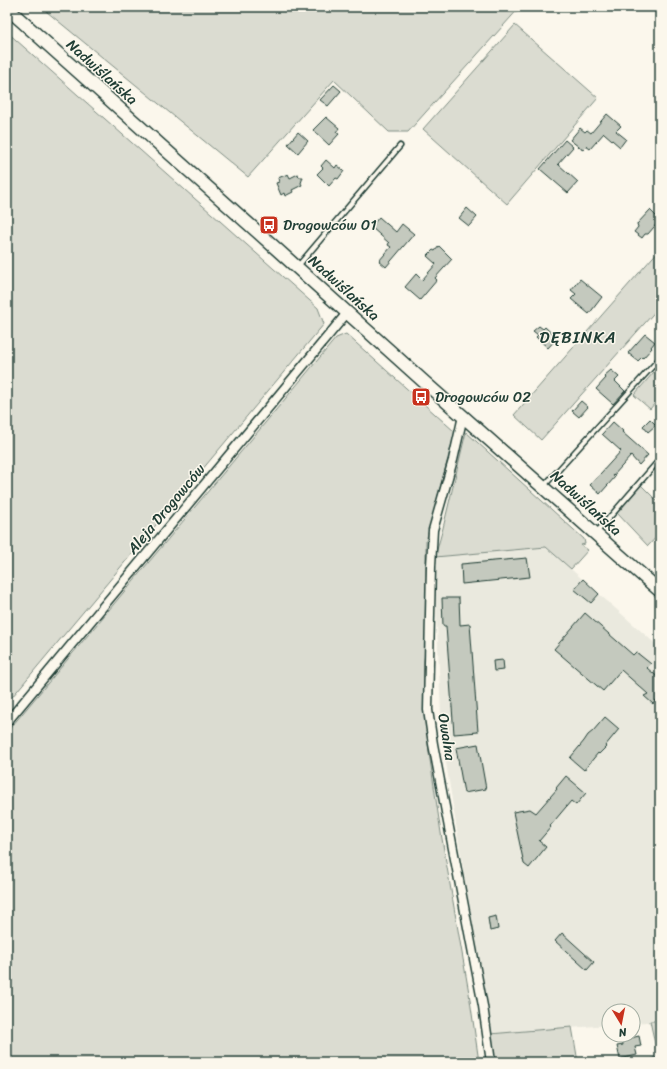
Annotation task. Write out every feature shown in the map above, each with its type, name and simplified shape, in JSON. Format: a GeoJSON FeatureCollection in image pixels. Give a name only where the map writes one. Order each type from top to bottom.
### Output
{"type":"FeatureCollection","features":[{"type":"Feature","properties":{"kind":"main road","name":"Nadwiślańska"},"geometry":{"type":"LineString","coordinates":[[7,8],[462,416],[660,591]]}},
{"type":"Feature","properties":{"kind":"street","name":"Aleja Drogowców"},"geometry":{"type":"LineString","coordinates":[[7,722],[347,313]]}},
{"type":"Feature","properties":{"kind":"street","name":"Owalna"},"geometry":{"type":"LineString","coordinates":[[462,416],[453,460],[433,530],[428,710],[483,1006],[491,1062]]}},
{"type":"Feature","properties":{"kind":"lane"},"geometry":{"type":"LineString","coordinates":[[297,268],[400,146]]}},
{"type":"Feature","properties":{"kind":"lane"},"geometry":{"type":"LineString","coordinates":[[543,487],[660,358]]}},
{"type":"Feature","properties":{"kind":"lane"},"geometry":{"type":"LineString","coordinates":[[595,533],[660,459]]}},
{"type":"Feature","properties":{"kind":"shaded area"},"geometry":{"type":"Polygon","coordinates":[[[41,7],[520,7],[408,132],[389,132],[334,80],[248,177],[41,7]]]}},
{"type":"Feature","properties":{"kind":"shaded area"},"geometry":{"type":"Polygon","coordinates":[[[515,25],[598,98],[507,204],[423,129],[515,25]]]}},
{"type":"Feature","properties":{"kind":"shaded area"},"geometry":{"type":"Polygon","coordinates":[[[7,32],[318,308],[324,324],[7,703],[7,32]]]}},
{"type":"Feature","properties":{"kind":"shaded area"},"geometry":{"type":"Polygon","coordinates":[[[660,249],[660,306],[541,440],[514,415],[660,249]]]}},
{"type":"Feature","properties":{"kind":"shaded area"},"geometry":{"type":"Polygon","coordinates":[[[346,334],[455,432],[426,541],[426,643],[424,661],[424,699],[429,753],[441,833],[469,993],[479,1062],[7,1062],[7,732],[336,338],[346,334]]]}},
{"type":"Feature","properties":{"kind":"shaded area"},"geometry":{"type":"Polygon","coordinates":[[[660,365],[660,397],[650,409],[634,395],[660,365]]]}},
{"type":"Feature","properties":{"kind":"shaded area"},"geometry":{"type":"Polygon","coordinates":[[[466,432],[584,539],[585,544],[581,545],[588,550],[571,569],[546,547],[435,557],[466,432]]]}},
{"type":"Feature","properties":{"kind":"shaded area"},"geometry":{"type":"Polygon","coordinates":[[[641,485],[660,504],[660,533],[648,546],[617,513],[641,485]]]}},
{"type":"Feature","properties":{"kind":"shaded area"},"geometry":{"type":"Polygon","coordinates":[[[546,547],[660,648],[660,1021],[641,1022],[641,1003],[601,1003],[601,1026],[490,1034],[442,738],[435,557],[546,547]]]}},
{"type":"Feature","properties":{"kind":"shaded area"},"geometry":{"type":"Polygon","coordinates":[[[650,1021],[660,1021],[660,1062],[659,1062],[650,1021]]]}},
{"type":"Feature","properties":{"kind":"shaded area"},"geometry":{"type":"Polygon","coordinates":[[[572,1027],[578,1062],[493,1062],[490,1034],[572,1027]]]}},
{"type":"Feature","properties":{"kind":"building"},"geometry":{"type":"Polygon","coordinates":[[[334,85],[341,91],[328,106],[320,100],[334,85]]]}},
{"type":"Feature","properties":{"kind":"building"},"geometry":{"type":"Polygon","coordinates":[[[607,114],[621,126],[616,131],[626,139],[620,147],[604,133],[590,149],[586,146],[583,150],[570,140],[580,128],[585,132],[587,130],[591,133],[607,114]]]}},
{"type":"Feature","properties":{"kind":"building"},"geometry":{"type":"Polygon","coordinates":[[[326,117],[339,128],[336,132],[339,134],[329,145],[313,130],[326,117]]]}},
{"type":"Feature","properties":{"kind":"building"},"geometry":{"type":"Polygon","coordinates":[[[298,132],[308,141],[298,153],[288,144],[298,132]]]}},
{"type":"Feature","properties":{"kind":"building"},"geometry":{"type":"Polygon","coordinates":[[[565,140],[573,147],[558,164],[578,182],[568,193],[540,169],[565,140]]]}},
{"type":"Feature","properties":{"kind":"building"},"geometry":{"type":"Polygon","coordinates":[[[326,160],[335,168],[337,165],[344,171],[338,179],[336,178],[329,186],[317,174],[323,168],[321,166],[326,160]]]}},
{"type":"Feature","properties":{"kind":"building"},"geometry":{"type":"Polygon","coordinates":[[[288,174],[290,178],[298,174],[299,177],[303,177],[301,183],[302,185],[292,190],[293,192],[285,196],[284,193],[281,195],[276,183],[279,182],[278,178],[288,174]]]}},
{"type":"Feature","properties":{"kind":"building"},"geometry":{"type":"Polygon","coordinates":[[[467,208],[477,217],[469,226],[459,218],[467,208]]]}},
{"type":"Feature","properties":{"kind":"building"},"geometry":{"type":"Polygon","coordinates":[[[650,210],[660,220],[648,234],[645,234],[642,238],[634,232],[638,227],[637,224],[650,210]]]}},
{"type":"Feature","properties":{"kind":"building"},"geometry":{"type":"Polygon","coordinates":[[[379,217],[396,232],[402,224],[414,234],[386,267],[379,261],[391,247],[388,245],[389,243],[371,227],[379,217]]]}},
{"type":"Feature","properties":{"kind":"building"},"geometry":{"type":"Polygon","coordinates":[[[439,246],[452,259],[435,278],[437,280],[420,300],[405,287],[416,274],[422,280],[436,264],[427,256],[433,250],[435,251],[439,246]]]}},
{"type":"Feature","properties":{"kind":"building"},"geometry":{"type":"Polygon","coordinates":[[[580,279],[602,297],[589,314],[571,299],[576,294],[571,290],[580,279]]]}},
{"type":"Feature","properties":{"kind":"building"},"geometry":{"type":"Polygon","coordinates":[[[539,326],[543,329],[545,327],[557,338],[548,348],[536,337],[538,335],[533,331],[539,326]]]}},
{"type":"Feature","properties":{"kind":"building"},"geometry":{"type":"Polygon","coordinates":[[[645,334],[655,342],[651,347],[652,348],[643,358],[642,357],[638,361],[628,353],[645,334]]]}},
{"type":"Feature","properties":{"kind":"building"},"geometry":{"type":"Polygon","coordinates":[[[611,370],[619,377],[615,381],[625,391],[613,404],[596,389],[606,378],[604,376],[611,370]]]}},
{"type":"Feature","properties":{"kind":"building"},"geometry":{"type":"Polygon","coordinates":[[[581,401],[588,407],[579,417],[572,411],[581,401]]]}},
{"type":"Feature","properties":{"kind":"building"},"geometry":{"type":"Polygon","coordinates":[[[650,419],[656,425],[648,432],[643,426],[650,419]]]}},
{"type":"Feature","properties":{"kind":"building"},"geometry":{"type":"Polygon","coordinates":[[[613,422],[648,455],[639,465],[631,456],[613,476],[615,477],[600,494],[590,485],[621,451],[602,434],[613,422]]]}},
{"type":"Feature","properties":{"kind":"building"},"geometry":{"type":"Polygon","coordinates":[[[527,558],[530,577],[462,584],[461,564],[527,558]]]}},
{"type":"Feature","properties":{"kind":"building"},"geometry":{"type":"Polygon","coordinates":[[[583,579],[599,594],[591,603],[574,589],[583,579]]]}},
{"type":"Feature","properties":{"kind":"building"},"geometry":{"type":"Polygon","coordinates":[[[442,598],[459,598],[460,625],[470,624],[478,732],[454,734],[446,626],[443,626],[442,598]]]}},
{"type":"Feature","properties":{"kind":"building"},"geometry":{"type":"Polygon","coordinates":[[[585,613],[633,655],[636,652],[651,664],[647,668],[660,679],[660,704],[656,700],[653,704],[644,696],[648,694],[621,670],[603,691],[554,649],[585,613]]]}},
{"type":"Feature","properties":{"kind":"building"},"geometry":{"type":"Polygon","coordinates":[[[503,660],[504,670],[494,671],[493,661],[503,660]]]}},
{"type":"Feature","properties":{"kind":"building"},"geometry":{"type":"Polygon","coordinates":[[[605,717],[619,729],[605,746],[606,747],[599,754],[598,753],[584,770],[570,758],[588,735],[605,717]]]}},
{"type":"Feature","properties":{"kind":"building"},"geometry":{"type":"Polygon","coordinates":[[[478,744],[486,789],[464,793],[456,748],[478,744]]]}},
{"type":"Feature","properties":{"kind":"building"},"geometry":{"type":"Polygon","coordinates":[[[566,776],[586,793],[576,805],[571,801],[550,826],[551,827],[539,841],[546,847],[529,868],[524,864],[513,812],[530,809],[536,813],[566,776]]]}},
{"type":"Feature","properties":{"kind":"building"},"geometry":{"type":"Polygon","coordinates":[[[496,916],[498,929],[490,931],[488,918],[496,916]]]}},
{"type":"Feature","properties":{"kind":"building"},"geometry":{"type":"Polygon","coordinates":[[[562,933],[594,962],[587,970],[555,941],[562,933]]]}},
{"type":"Feature","properties":{"kind":"building"},"geometry":{"type":"Polygon","coordinates":[[[623,1043],[640,1043],[641,1046],[635,1047],[637,1055],[620,1059],[617,1046],[623,1045],[623,1043]]]}},
{"type":"Feature","properties":{"kind":"place","name":"Drogowców 01"},"geometry":{"type":"Point","coordinates":[269,225]}},
{"type":"Feature","properties":{"kind":"place","name":"Drogowców 02"},"geometry":{"type":"Point","coordinates":[421,397]}},
{"type":"Feature","properties":{"kind":"district","name":"DĘBINKA"},"geometry":{"type":"Point","coordinates":[578,337]}}]}
